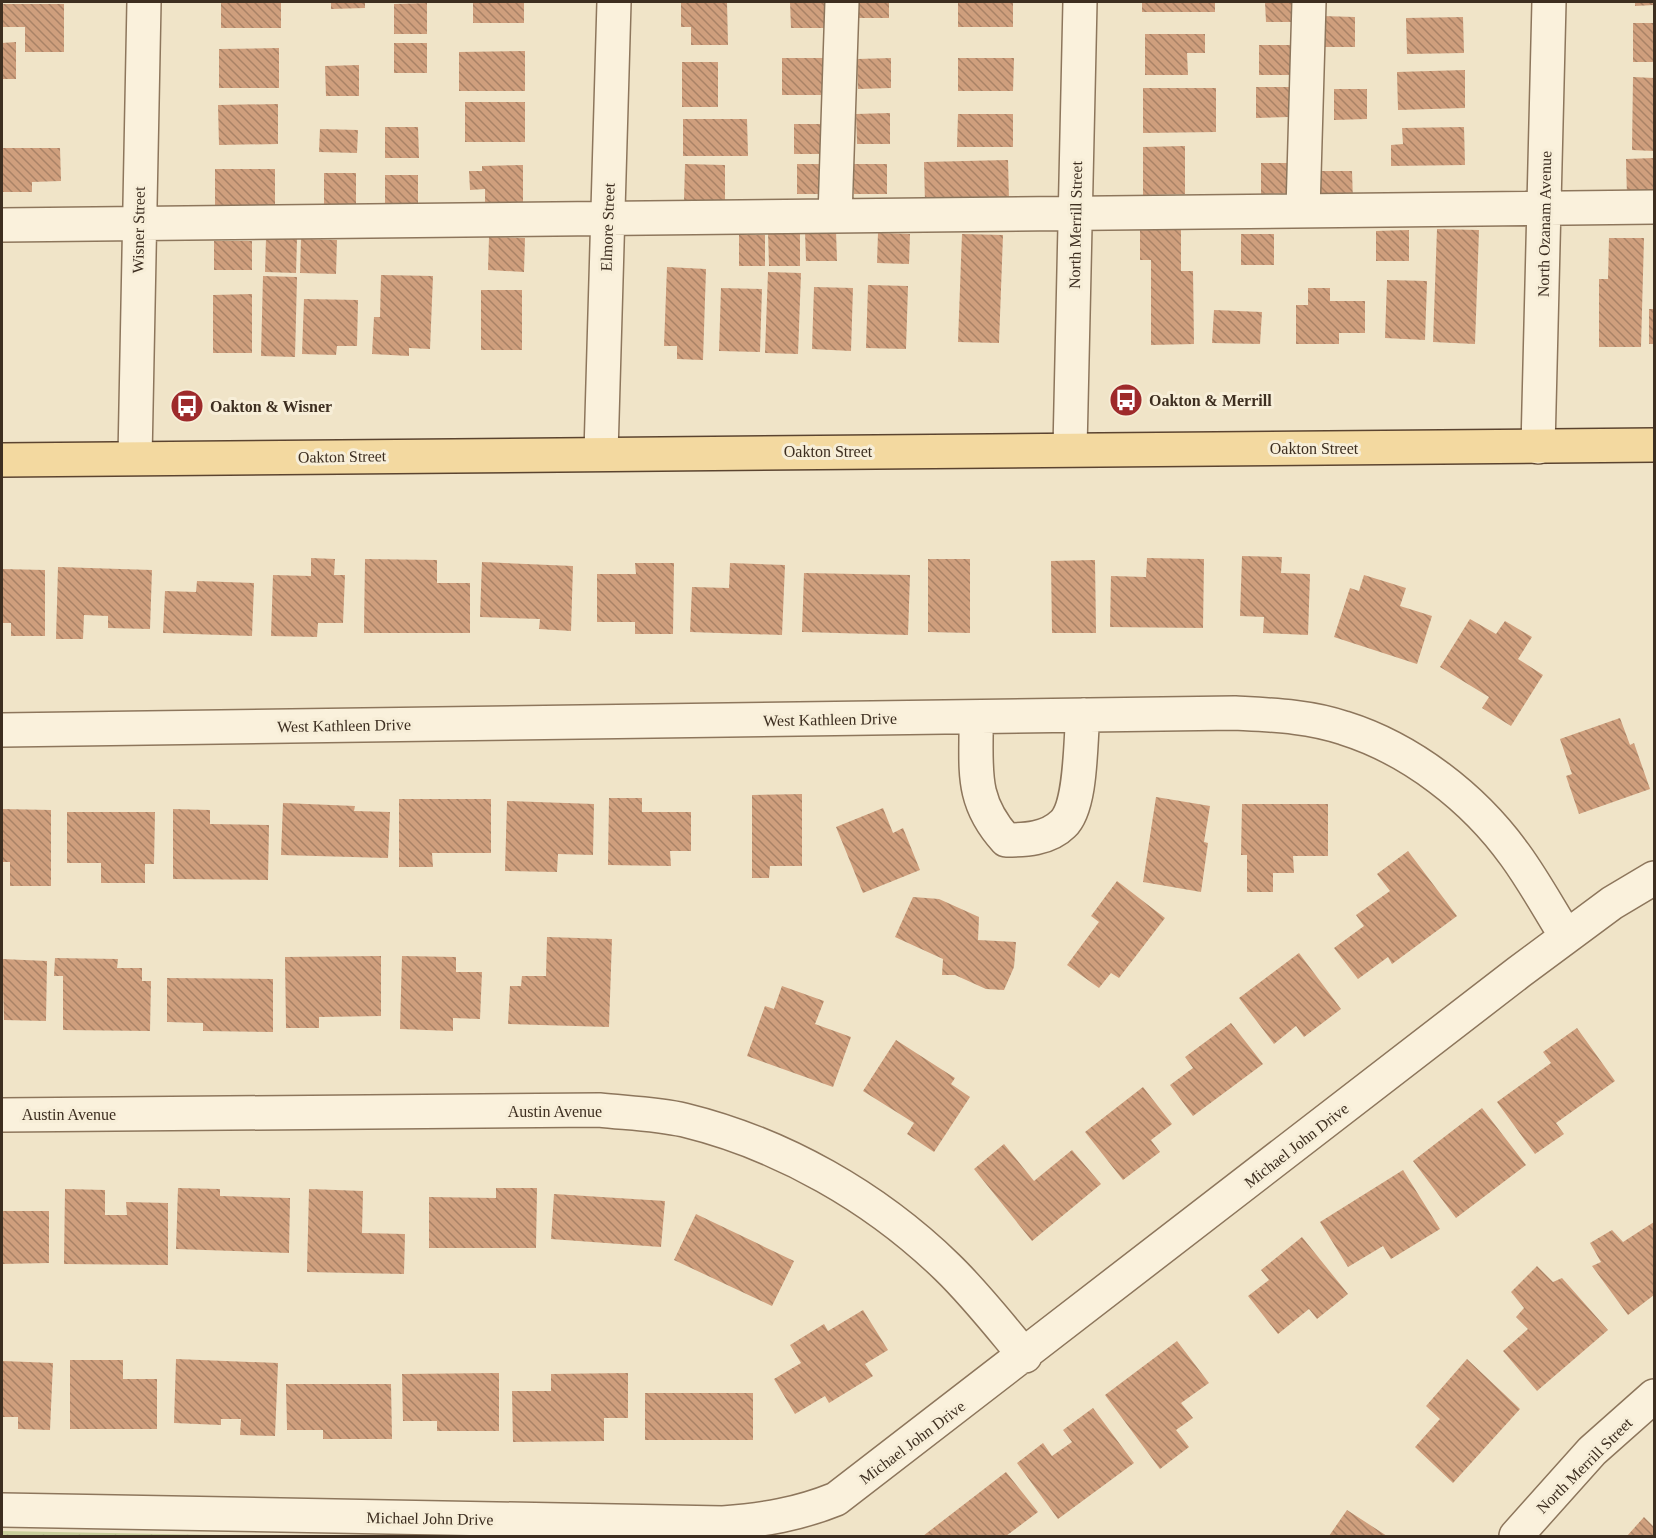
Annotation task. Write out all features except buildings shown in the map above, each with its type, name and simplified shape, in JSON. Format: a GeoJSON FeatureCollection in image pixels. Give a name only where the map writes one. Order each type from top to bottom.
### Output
{"type":"FeatureCollection","features":[{"type":"Feature","properties":{"kind":"main road","name":"Oakton Street"},"geometry":{"type":"LineString","coordinates":[[2,460],[1654,445]]}},
{"type":"Feature","properties":{"kind":"street","name":"Wisner Street"},"geometry":{"type":"LineString","coordinates":[[135,458],[137,223],[144,2]]}},
{"type":"Feature","properties":{"kind":"street","name":"Elmore Street"},"geometry":{"type":"LineString","coordinates":[[601,453],[614,2]]}},
{"type":"Feature","properties":{"kind":"street"},"geometry":{"type":"LineString","coordinates":[[836,216],[842,2]]}},
{"type":"Feature","properties":{"kind":"street","name":"North Merrill Street"},"geometry":{"type":"LineString","coordinates":[[1070,449],[1080,2]]}},
{"type":"Feature","properties":{"kind":"street"},"geometry":{"type":"LineString","coordinates":[[1303,210],[1309,2]]}},
{"type":"Feature","properties":{"kind":"street","name":"North Ozanam Avenue"},"geometry":{"type":"LineString","coordinates":[[1538,447],[1549,2]]}},
{"type":"Feature","properties":{"kind":"street"},"geometry":{"type":"LineString","coordinates":[[2,225],[1654,207]]}},
{"type":"Feature","properties":{"kind":"street","name":"West Kathleen Drive"},"geometry":{"type":"LineString","coordinates":[[2,730],[1235,713],[1292,716],[1344,728],[1392,748],[1445,783],[1482,817],[1514,854],[1566,936]]}},
{"type":"Feature","properties":{"kind":"street"},"geometry":{"type":"LineString","coordinates":[[976,717],[978,792],[988,820],[1006,840],[1031,840],[1063,824],[1075,801],[1083,715]]}},
{"type":"Feature","properties":{"kind":"street","name":"Michael John Drive"},"geometry":{"type":"LineString","coordinates":[[2,1510],[723,1530],[806,1511],[836,1499],[1025,1356],[1566,936],[1612,903],[1654,878]]}},
{"type":"Feature","properties":{"kind":"street","name":"Austin Avenue"},"geometry":{"type":"LineString","coordinates":[[2,1115],[599,1110],[682,1120],[753,1140],[836,1181],[891,1220],[947,1267],[1025,1356]]}},
{"type":"Feature","properties":{"kind":"street","name":"North Merrill Street"},"geometry":{"type":"LineString","coordinates":[[1516,1536],[1592,1451],[1654,1396]]}},
{"type":"Feature","properties":{"kind":"green space"},"geometry":{"type":"Polygon","coordinates":[[[2,1531],[271,1536],[2,1536],[2,1531]]]}},
{"type":"Feature","properties":{"kind":"place","name":"Oakton & Merrill"},"geometry":{"type":"Point","coordinates":[1126,400]}},
{"type":"Feature","properties":{"kind":"place","name":"Oakton & Wisner"},"geometry":{"type":"Point","coordinates":[187,406]}}]}
